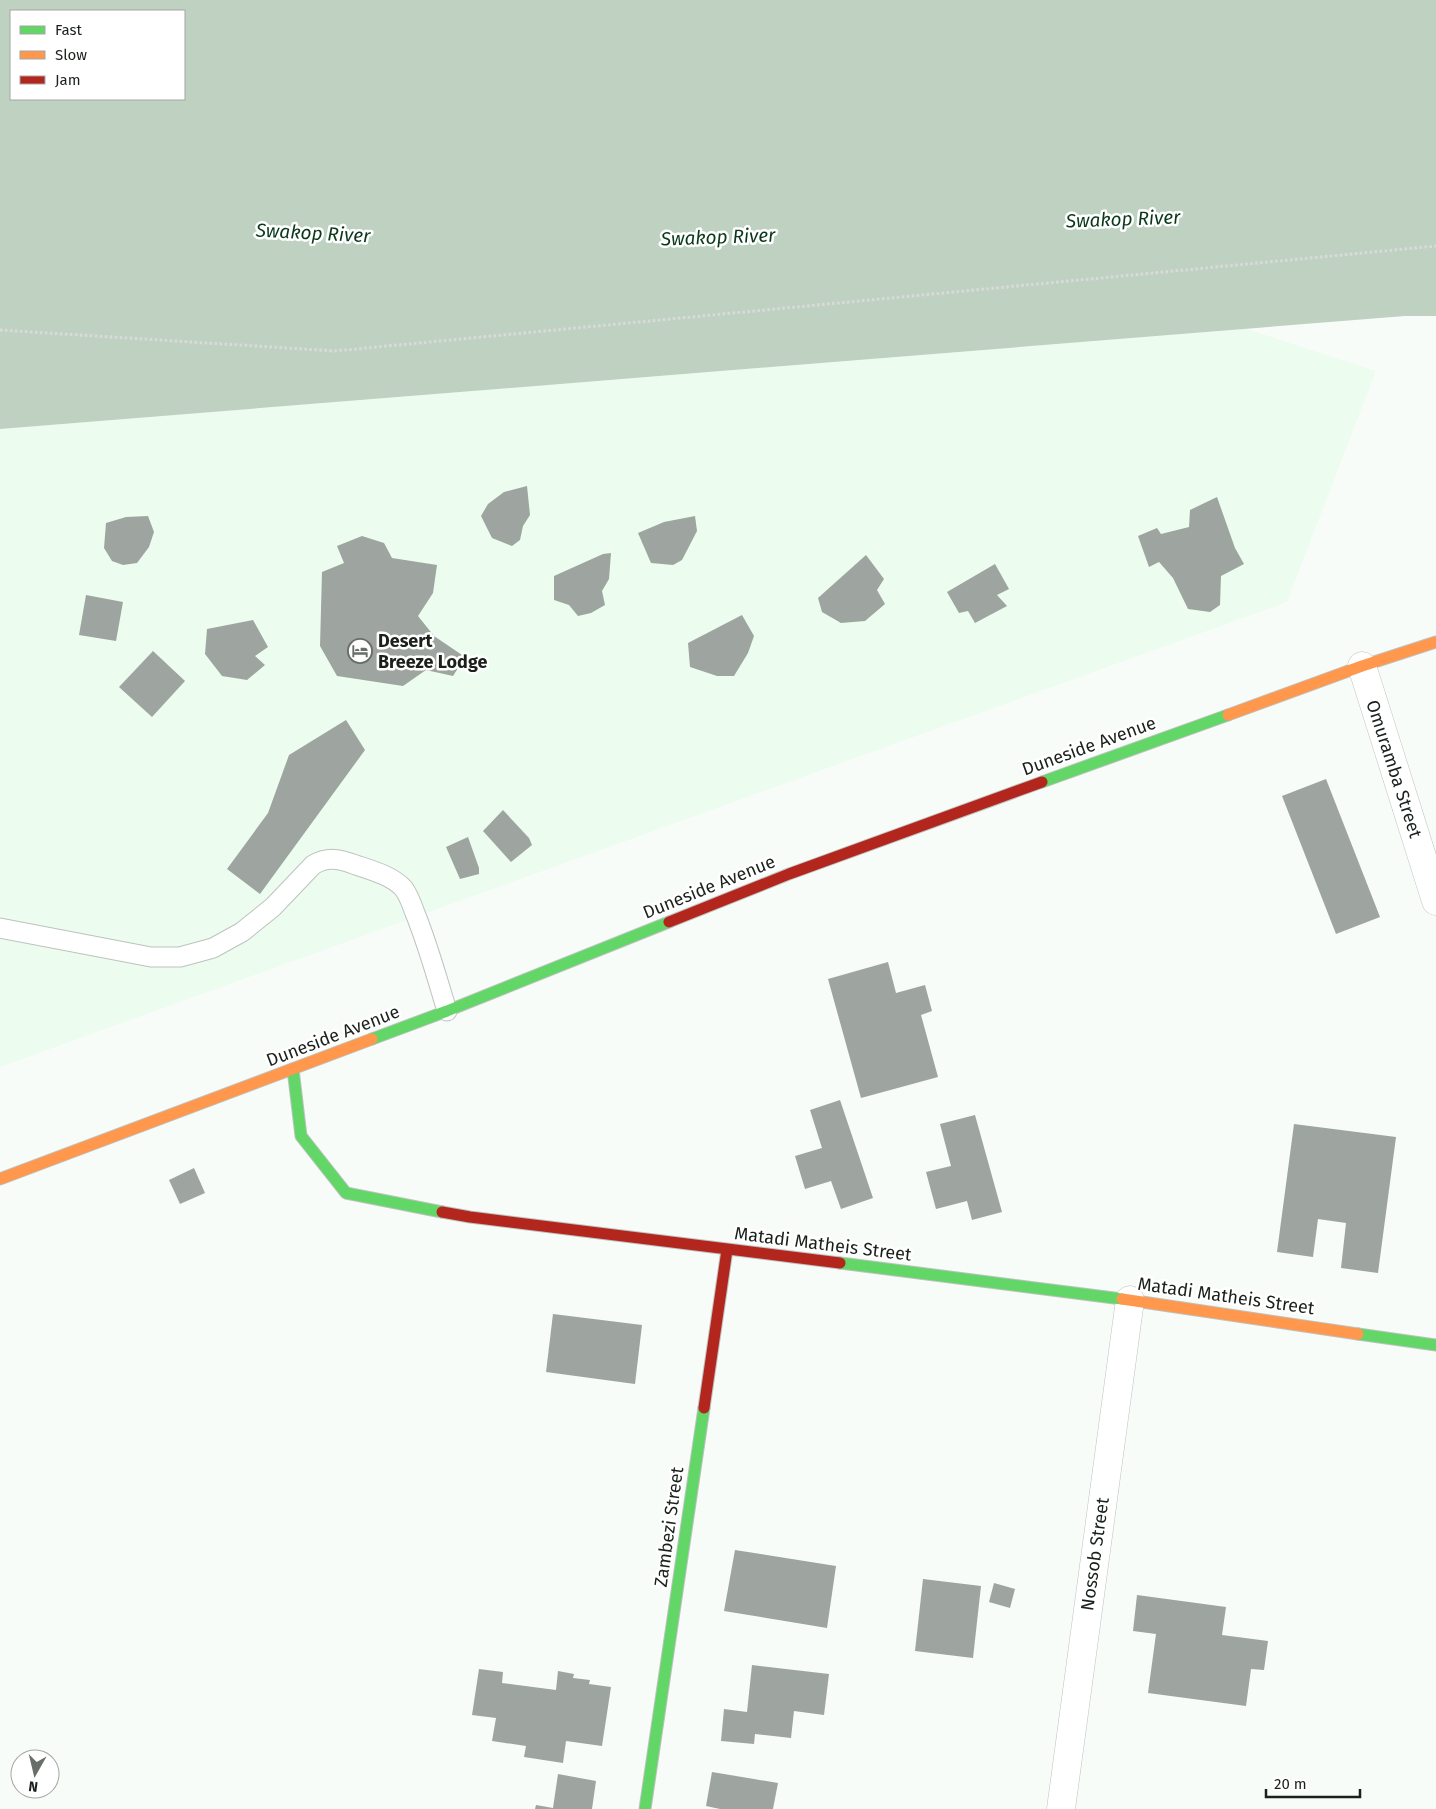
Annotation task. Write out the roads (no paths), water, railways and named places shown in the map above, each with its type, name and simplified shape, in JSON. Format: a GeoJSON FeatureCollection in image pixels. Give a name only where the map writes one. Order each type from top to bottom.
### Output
{"type":"FeatureCollection","features":[{"type":"Feature","properties":{"kind":"street","name":"Duneside Avenue"},"geometry":{"type":"LineString","coordinates":[[0,1179],[447,1011],[789,874],[1362,666],[1436,642]]}},
{"type":"Feature","properties":{"kind":"street","name":"Omuramba Street"},"geometry":{"type":"LineString","coordinates":[[1362,666],[1436,901]]}},
{"type":"Feature","properties":{"kind":"street","name":"Matadi Matheis Street"},"geometry":{"type":"LineString","coordinates":[[293,1069],[301,1136],[346,1193],[470,1217],[1130,1300],[1436,1345]]}},
{"type":"Feature","properties":{"kind":"street","name":"Zambezi Street"},"geometry":{"type":"LineString","coordinates":[[645,1809],[727,1250]]}},
{"type":"Feature","properties":{"kind":"street","name":"Nossob Street"},"geometry":{"type":"LineString","coordinates":[[1060,1809],[1130,1300]]}},
{"type":"Feature","properties":{"kind":"lane"},"geometry":{"type":"LineString","coordinates":[[0,928],[151,957],[180,957],[213,948],[242,932],[272,908],[313,865],[321,860],[331,858],[367,868],[396,882],[404,890],[424,936],[447,1011]]}},
{"type":"Feature","properties":{"kind":"water","name":"Swakop River"},"geometry":{"type":"Polygon","coordinates":[[[0,0],[1436,0],[1436,316],[1405,316],[0,429],[0,0]]]}},
{"type":"Feature","properties":{"kind":"place","name":"Desert Breeze Lodge"},"geometry":{"type":"Point","coordinates":[360,651]}}]}
